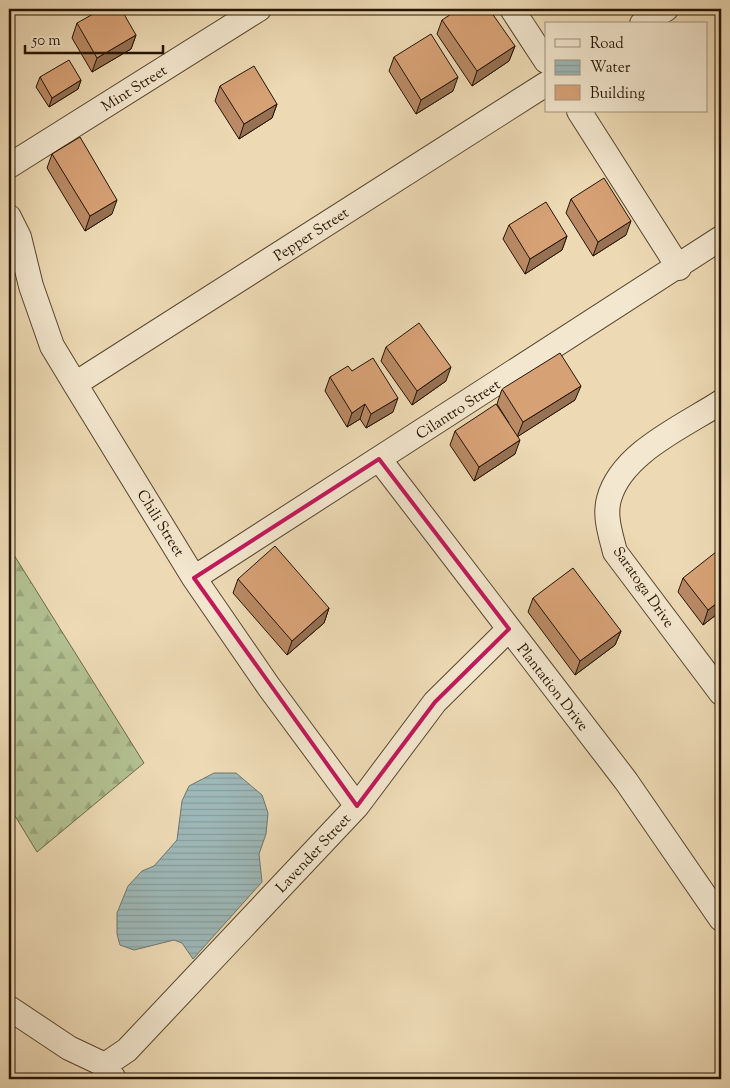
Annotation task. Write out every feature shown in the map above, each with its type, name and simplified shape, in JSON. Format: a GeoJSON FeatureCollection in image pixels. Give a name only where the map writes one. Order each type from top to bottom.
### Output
{"type":"FeatureCollection","features":[{"type":"Feature","properties":{"kind":"street","name":"Mint Street"},"geometry":{"type":"LineString","coordinates":[[9,166],[259,9]]}},
{"type":"Feature","properties":{"kind":"street"},"geometry":{"type":"LineString","coordinates":[[512,9],[545,58]]}},
{"type":"Feature","properties":{"kind":"street"},"geometry":{"type":"LineString","coordinates":[[645,22],[666,9]]}},
{"type":"Feature","properties":{"kind":"street","name":"Pepper Street"},"geometry":{"type":"LineString","coordinates":[[75,384],[545,85]]}},
{"type":"Feature","properties":{"kind":"street"},"geometry":{"type":"LineString","coordinates":[[580,112],[679,268]]}},
{"type":"Feature","properties":{"kind":"street","name":"Chili Street"},"geometry":{"type":"LineString","coordinates":[[9,217],[18,237],[31,286],[52,346],[194,578],[268,687],[357,806]]}},
{"type":"Feature","properties":{"kind":"street","name":"Cilantro Street"},"geometry":{"type":"LineString","coordinates":[[194,578],[679,268],[721,238]]}},
{"type":"Feature","properties":{"kind":"street","name":"Saratoga Drive"},"geometry":{"type":"LineString","coordinates":[[721,402],[635,456],[617,478],[608,500],[609,528],[616,552],[721,693]]}},
{"type":"Feature","properties":{"kind":"street","name":"Plantation Drive"},"geometry":{"type":"LineString","coordinates":[[379,459],[626,781],[721,919]]}},
{"type":"Feature","properties":{"kind":"street","name":"Lavender Street"},"geometry":{"type":"LineString","coordinates":[[110,1072],[127,1050],[357,806],[435,702],[509,629]]}},
{"type":"Feature","properties":{"kind":"street"},"geometry":{"type":"LineString","coordinates":[[9,1008],[69,1048],[110,1072]]}},
{"type":"Feature","properties":{"kind":"highlighted area"},"geometry":{"type":"Polygon","coordinates":[[[379,459],[509,629],[435,702],[357,806],[194,578],[379,459]]]}},
{"type":"Feature","properties":{"kind":"green space"},"geometry":{"type":"Polygon","coordinates":[[[9,547],[144,763],[37,852],[9,806],[9,547]]]}},
{"type":"Feature","properties":{"kind":"water"},"geometry":{"type":"Polygon","coordinates":[[[214,773],[236,773],[262,795],[268,813],[266,834],[259,854],[262,882],[193,959],[182,943],[174,940],[134,950],[120,945],[117,934],[117,913],[128,886],[142,871],[154,866],[177,840],[182,801],[189,786],[214,773]]]}},
{"type":"Feature","properties":{"kind":"building"},"geometry":{"type":"Polygon","coordinates":[[[102,9],[121,9],[136,35],[97,58],[77,23],[102,9]]]}},
{"type":"Feature","properties":{"kind":"building"},"geometry":{"type":"Polygon","coordinates":[[[459,9],[489,9],[515,46],[477,71],[442,20],[459,9]]]}},
{"type":"Feature","properties":{"kind":"building"},"geometry":{"type":"Polygon","coordinates":[[[431,34],[458,77],[421,100],[394,57],[431,34]]]}},
{"type":"Feature","properties":{"kind":"building"},"geometry":{"type":"Polygon","coordinates":[[[69,60],[81,80],[52,98],[40,77],[69,60]]]}},
{"type":"Feature","properties":{"kind":"building"},"geometry":{"type":"Polygon","coordinates":[[[254,66],[277,104],[244,124],[220,86],[254,66]]]}},
{"type":"Feature","properties":{"kind":"building"},"geometry":{"type":"Polygon","coordinates":[[[80,137],[117,200],[90,216],[52,154],[80,137]]]}},
{"type":"Feature","properties":{"kind":"building"},"geometry":{"type":"Polygon","coordinates":[[[604,178],[631,221],[598,242],[571,199],[604,178]]]}},
{"type":"Feature","properties":{"kind":"building"},"geometry":{"type":"Polygon","coordinates":[[[546,202],[567,236],[530,259],[509,225],[546,202]]]}},
{"type":"Feature","properties":{"kind":"building"},"geometry":{"type":"Polygon","coordinates":[[[419,323],[451,367],[417,391],[386,347],[419,323]]]}},
{"type":"Feature","properties":{"kind":"building"},"geometry":{"type":"Polygon","coordinates":[[[560,353],[581,386],[523,422],[502,389],[560,353]]]}},
{"type":"Feature","properties":{"kind":"building"},"geometry":{"type":"Polygon","coordinates":[[[373,358],[398,398],[371,414],[365,404],[352,413],[330,377],[348,366],[352,371],[373,358]]]}},
{"type":"Feature","properties":{"kind":"building"},"geometry":{"type":"Polygon","coordinates":[[[496,404],[520,440],[479,467],[455,431],[496,404]]]}},
{"type":"Feature","properties":{"kind":"building"},"geometry":{"type":"Polygon","coordinates":[[[275,546],[329,608],[292,641],[238,579],[275,546]]]}},
{"type":"Feature","properties":{"kind":"building"},"geometry":{"type":"Polygon","coordinates":[[[721,548],[721,600],[708,610],[683,578],[721,548]]]}},
{"type":"Feature","properties":{"kind":"building"},"geometry":{"type":"Polygon","coordinates":[[[573,568],[621,631],[580,661],[533,598],[573,568]]]}}]}
